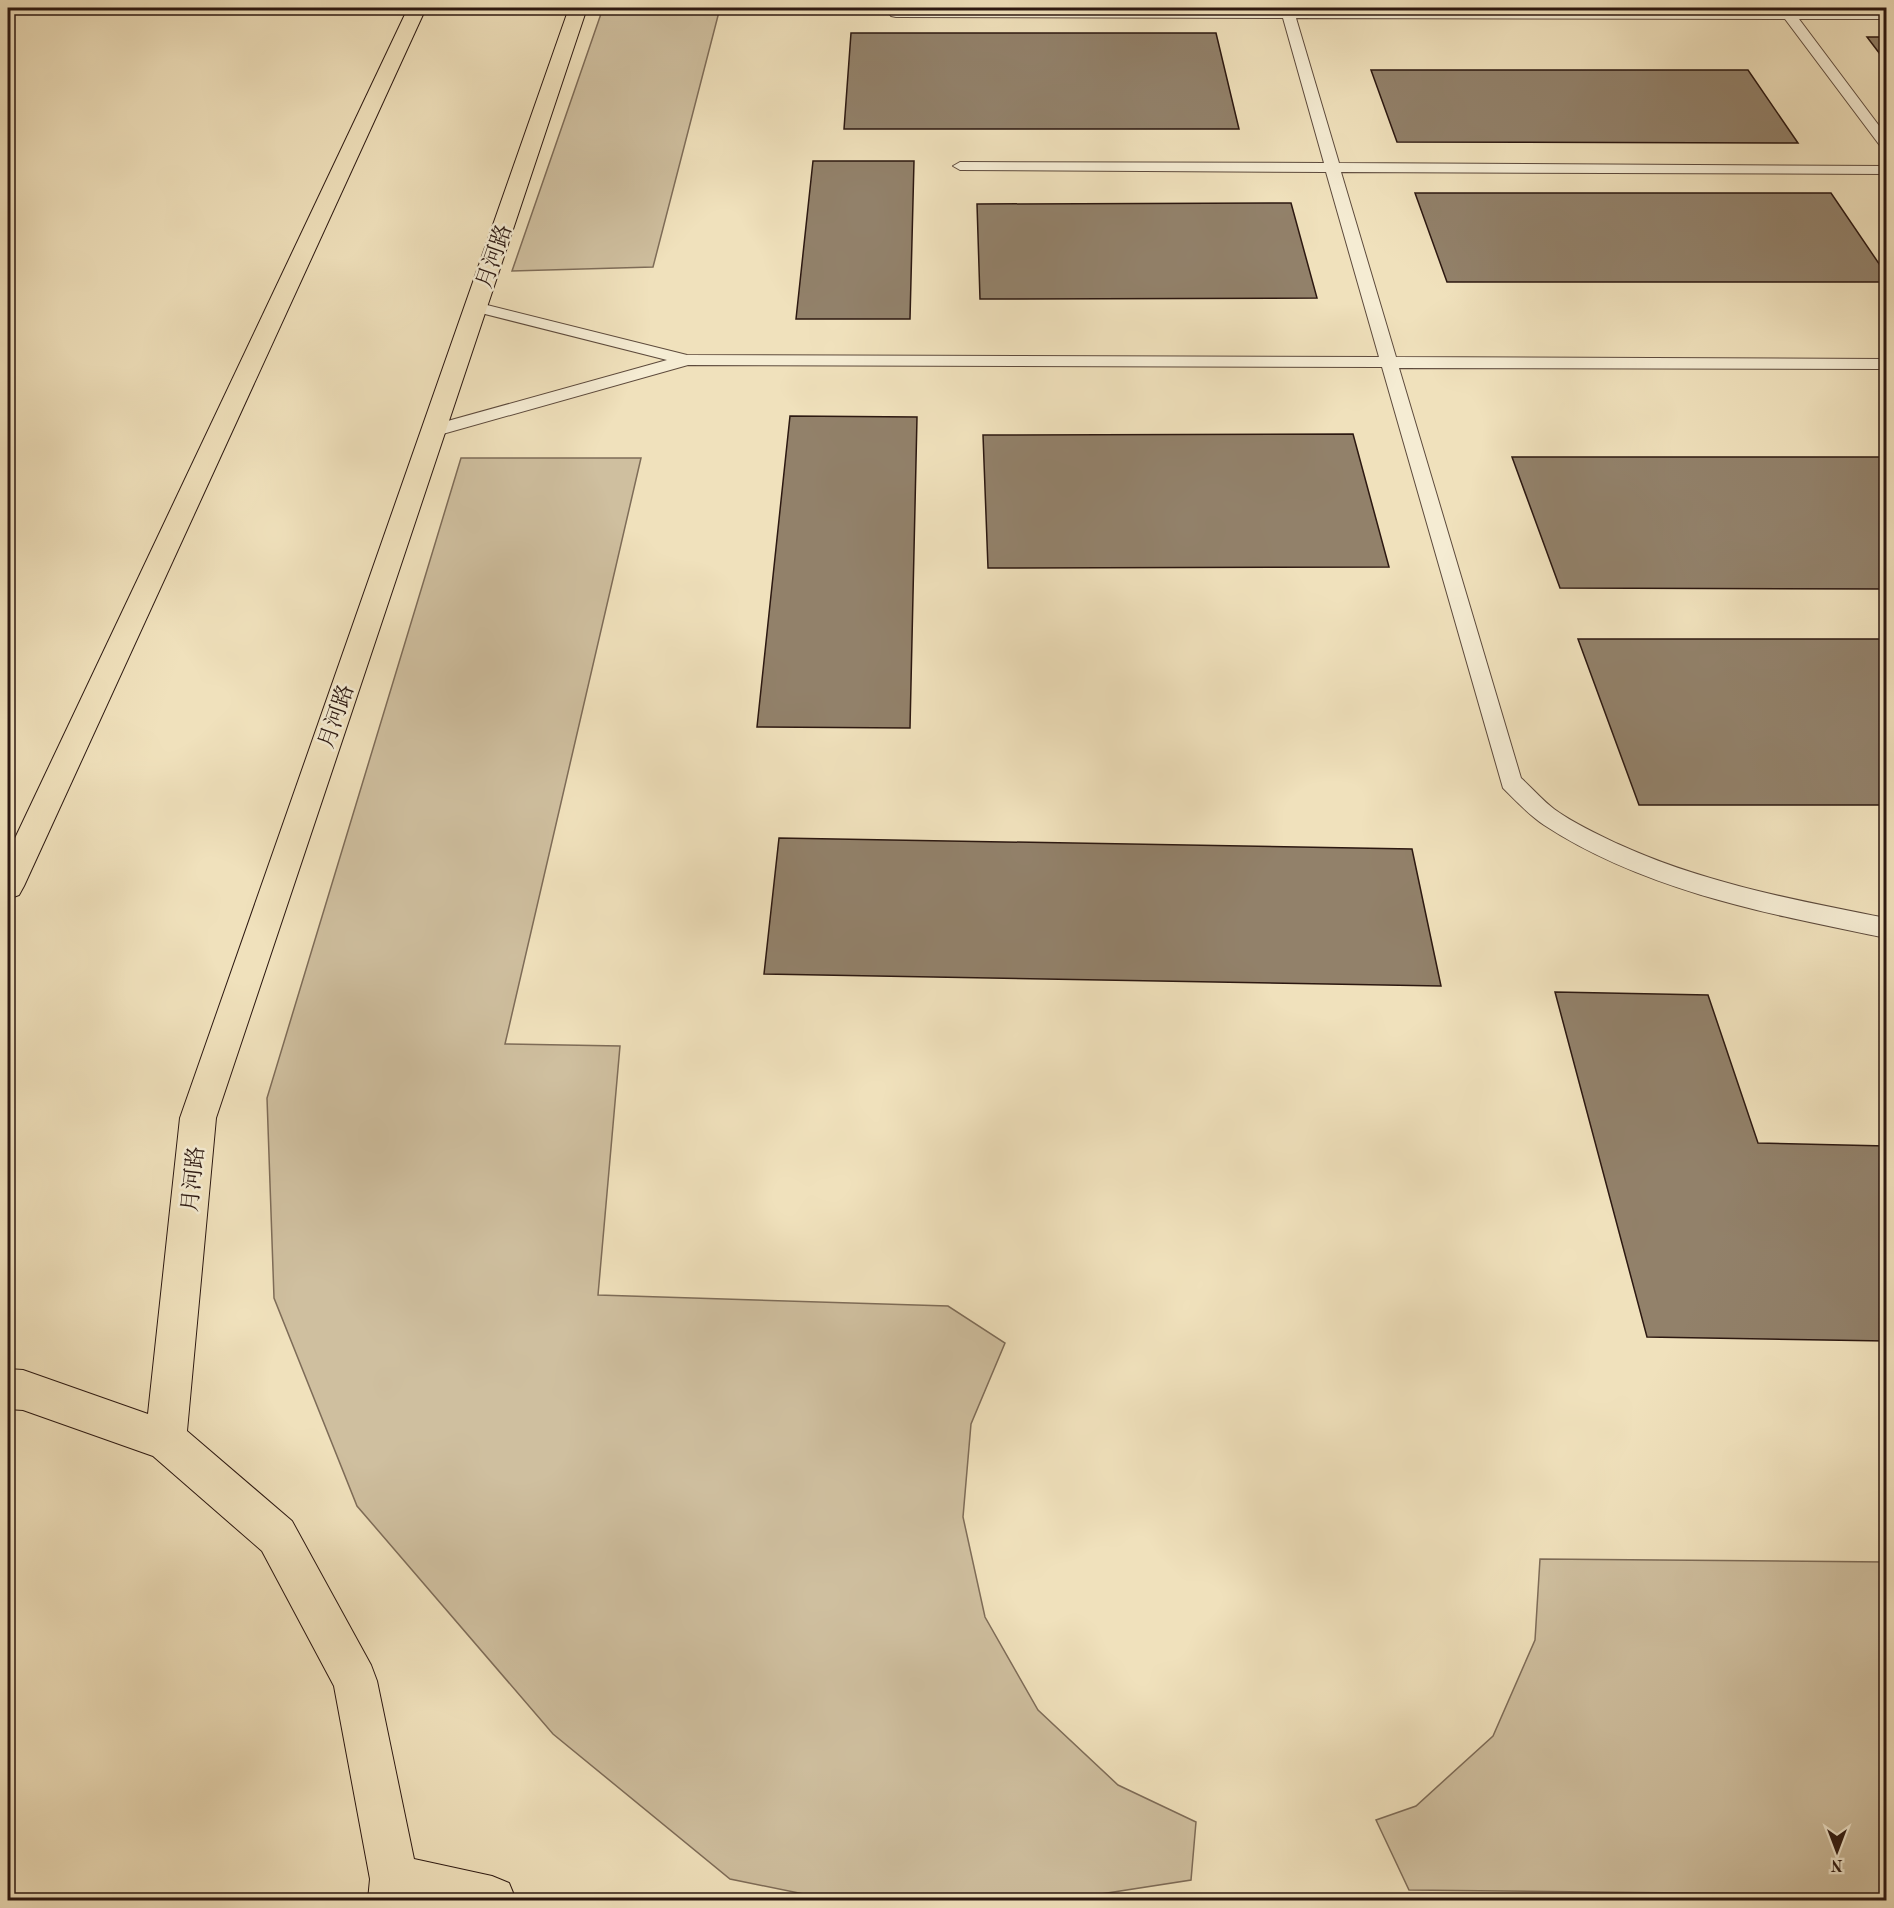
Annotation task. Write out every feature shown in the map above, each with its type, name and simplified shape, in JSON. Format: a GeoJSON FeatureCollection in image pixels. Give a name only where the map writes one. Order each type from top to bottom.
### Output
{"type":"FeatureCollection","features":[{"type":"Feature","properties":{"kind":"main road"},"geometry":{"type":"LineString","coordinates":[[8,886],[417,8]]}},
{"type":"Feature","properties":{"kind":"main road","name":"月河路"},"geometry":{"type":"LineString","coordinates":[[165,1440],[198,1118],[578,8]]}},
{"type":"Feature","properties":{"kind":"main road"},"geometry":{"type":"LineString","coordinates":[[8,1389],[23,1390],[165,1440],[277,1536],[356,1682],[393,1890],[492,1900]]}},
{"type":"Feature","properties":{"kind":"lane"},"geometry":{"type":"LineString","coordinates":[[1786,11],[1887,144]]}},
{"type":"Feature","properties":{"kind":"lane"},"geometry":{"type":"LineString","coordinates":[[896,13],[1288,14],[1786,11],[1887,15]]}},
{"type":"Feature","properties":{"kind":"lane"},"geometry":{"type":"LineString","coordinates":[[1288,14],[1511,782],[1551,818],[1636,863],[1763,903],[1887,928]]}},
{"type":"Feature","properties":{"kind":"lane"},"geometry":{"type":"LineString","coordinates":[[960,166],[1887,170]]}},
{"type":"Feature","properties":{"kind":"lane"},"geometry":{"type":"LineString","coordinates":[[475,307],[687,360],[1887,363]]}},
{"type":"Feature","properties":{"kind":"lane"},"geometry":{"type":"LineString","coordinates":[[432,431],[687,360]]}},
{"type":"Feature","properties":{"kind":"shaded area"},"geometry":{"type":"Polygon","coordinates":[[[603,8],[720,8],[653,267],[512,271],[603,8]]]}},
{"type":"Feature","properties":{"kind":"shaded area"},"geometry":{"type":"Polygon","coordinates":[[[461,458],[641,458],[505,1044],[620,1046],[598,1295],[948,1306],[1005,1343],[971,1424],[963,1517],[985,1617],[1038,1710],[1118,1785],[1196,1822],[1191,1880],[1062,1900],[833,1900],[730,1879],[553,1734],[357,1506],[274,1298],[267,1098],[461,458]]]}},
{"type":"Feature","properties":{"kind":"shaded area"},"geometry":{"type":"Polygon","coordinates":[[[1540,1559],[1886,1562],[1886,1895],[1409,1890],[1376,1820],[1416,1806],[1493,1736],[1535,1640],[1540,1559]]]}},
{"type":"Feature","properties":{"kind":"building"},"geometry":{"type":"Polygon","coordinates":[[[851,33],[1216,33],[1239,129],[844,129],[851,33]]]}},
{"type":"Feature","properties":{"kind":"building"},"geometry":{"type":"Polygon","coordinates":[[[1867,37],[1886,37],[1886,62],[1867,37]]]}},
{"type":"Feature","properties":{"kind":"building"},"geometry":{"type":"Polygon","coordinates":[[[1371,70],[1748,70],[1798,143],[1397,142],[1371,70]]]}},
{"type":"Feature","properties":{"kind":"building"},"geometry":{"type":"Polygon","coordinates":[[[813,161],[914,161],[910,319],[796,319],[813,161]]]}},
{"type":"Feature","properties":{"kind":"building"},"geometry":{"type":"Polygon","coordinates":[[[1415,193],[1831,193],[1886,274],[1886,282],[1447,282],[1415,193]]]}},
{"type":"Feature","properties":{"kind":"building"},"geometry":{"type":"Polygon","coordinates":[[[1291,203],[1317,298],[980,299],[977,204],[1291,203]]]}},
{"type":"Feature","properties":{"kind":"building"},"geometry":{"type":"Polygon","coordinates":[[[790,416],[917,417],[910,728],[757,727],[790,416]]]}},
{"type":"Feature","properties":{"kind":"building"},"geometry":{"type":"Polygon","coordinates":[[[1353,434],[1389,567],[988,568],[983,435],[1353,434]]]}},
{"type":"Feature","properties":{"kind":"building"},"geometry":{"type":"Polygon","coordinates":[[[1512,457],[1886,457],[1886,589],[1560,588],[1512,457]]]}},
{"type":"Feature","properties":{"kind":"building"},"geometry":{"type":"Polygon","coordinates":[[[1578,639],[1886,639],[1886,805],[1639,805],[1578,639]]]}},
{"type":"Feature","properties":{"kind":"building"},"geometry":{"type":"Polygon","coordinates":[[[779,838],[1412,849],[1441,986],[764,974],[779,838]]]}},
{"type":"Feature","properties":{"kind":"building"},"geometry":{"type":"Polygon","coordinates":[[[1555,992],[1708,995],[1758,1143],[1886,1146],[1886,1341],[1647,1337],[1555,992]]]}}]}
